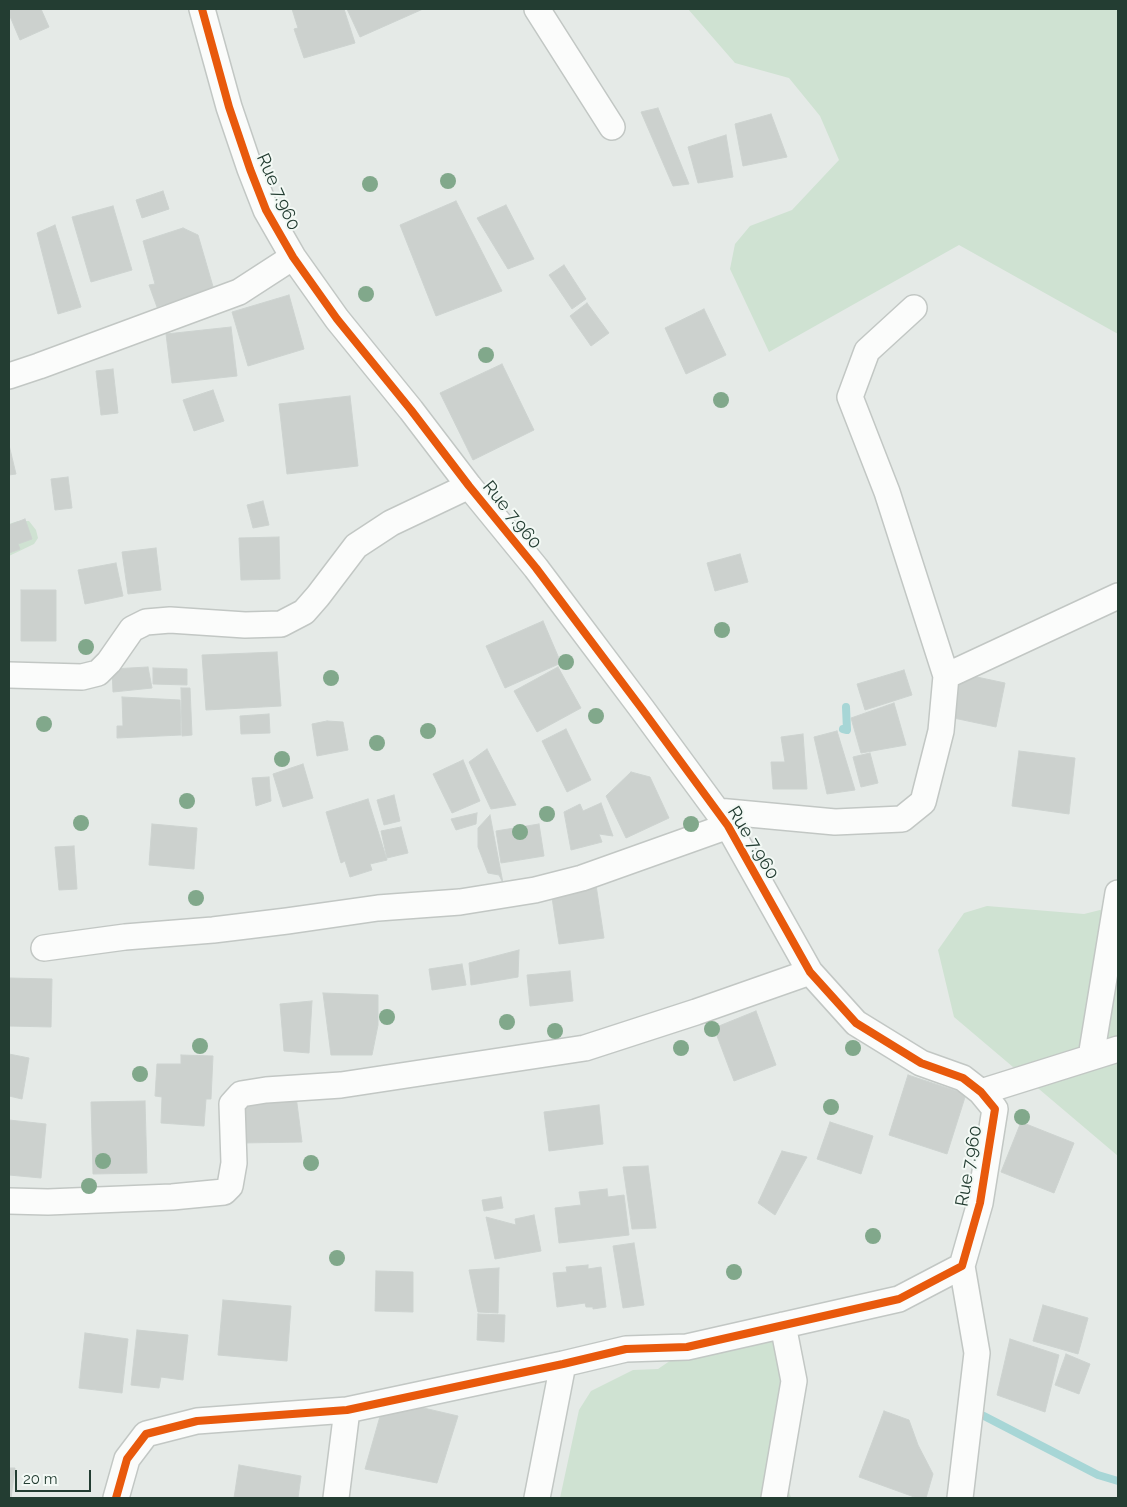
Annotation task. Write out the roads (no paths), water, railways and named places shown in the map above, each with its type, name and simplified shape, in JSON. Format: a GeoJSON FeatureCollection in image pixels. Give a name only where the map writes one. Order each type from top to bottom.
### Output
{"type":"FeatureCollection","features":[{"type":"Feature","properties":{"kind":"street","name":"Rue 7.960"},"geometry":{"type":"LineString","coordinates":[[202,9],[229,108],[266,210],[293,257],[337,319],[536,568],[722,818],[810,972],[856,1023],[921,1063],[963,1078],[981,1092],[995,1109],[980,1203],[962,1266]]}},
{"type":"Feature","properties":{"kind":"street"},"geometry":{"type":"LineString","coordinates":[[537,9],[612,128]]}},
{"type":"Feature","properties":{"kind":"street"},"geometry":{"type":"LineString","coordinates":[[9,376],[239,292],[293,257]]}},
{"type":"Feature","properties":{"kind":"street"},"geometry":{"type":"LineString","coordinates":[[44,948],[125,937],[213,930],[378,908],[460,902],[535,890],[582,878],[722,818],[835,822],[902,819],[923,802],[941,731],[946,676],[887,492],[850,397],[867,351],[914,308]]}},
{"type":"Feature","properties":{"kind":"street"},"geometry":{"type":"LineString","coordinates":[[9,674],[82,678],[98,673],[110,662],[132,629],[146,622],[170,620],[245,625],[281,624],[304,612],[356,546],[391,523],[469,486]]}},
{"type":"Feature","properties":{"kind":"street"},"geometry":{"type":"LineString","coordinates":[[946,676],[1118,596]]}},
{"type":"Feature","properties":{"kind":"street"},"geometry":{"type":"LineString","coordinates":[[1091,1057],[1118,893]]}},
{"type":"Feature","properties":{"kind":"street"},"geometry":{"type":"LineString","coordinates":[[9,1201],[48,1202],[172,1197],[224,1192],[230,1186],[234,1162],[232,1104],[241,1094],[266,1090],[341,1085],[584,1048],[696,1012],[810,972]]}},
{"type":"Feature","properties":{"kind":"street"},"geometry":{"type":"LineString","coordinates":[[981,1092],[1118,1049]]}},
{"type":"Feature","properties":{"kind":"street"},"geometry":{"type":"LineString","coordinates":[[116,1498],[127,1459],[146,1434],[197,1421],[347,1410],[626,1349],[687,1347],[899,1299],[962,1266],[977,1353],[960,1498]]}},
{"type":"Feature","properties":{"kind":"street"},"geometry":{"type":"LineString","coordinates":[[774,1498],[794,1381],[783,1325]]}},
{"type":"Feature","properties":{"kind":"street"},"geometry":{"type":"LineString","coordinates":[[537,1498],[563,1364]]}},
{"type":"Feature","properties":{"kind":"street"},"geometry":{"type":"LineString","coordinates":[[336,1498],[347,1410]]}},
{"type":"Feature","properties":{"kind":"waterway"},"geometry":{"type":"LineString","coordinates":[[843,729],[847,730],[846,707]]}},
{"type":"Feature","properties":{"kind":"waterway"},"geometry":{"type":"LineString","coordinates":[[984,1416],[1098,1475],[1118,1481]]}}]}
